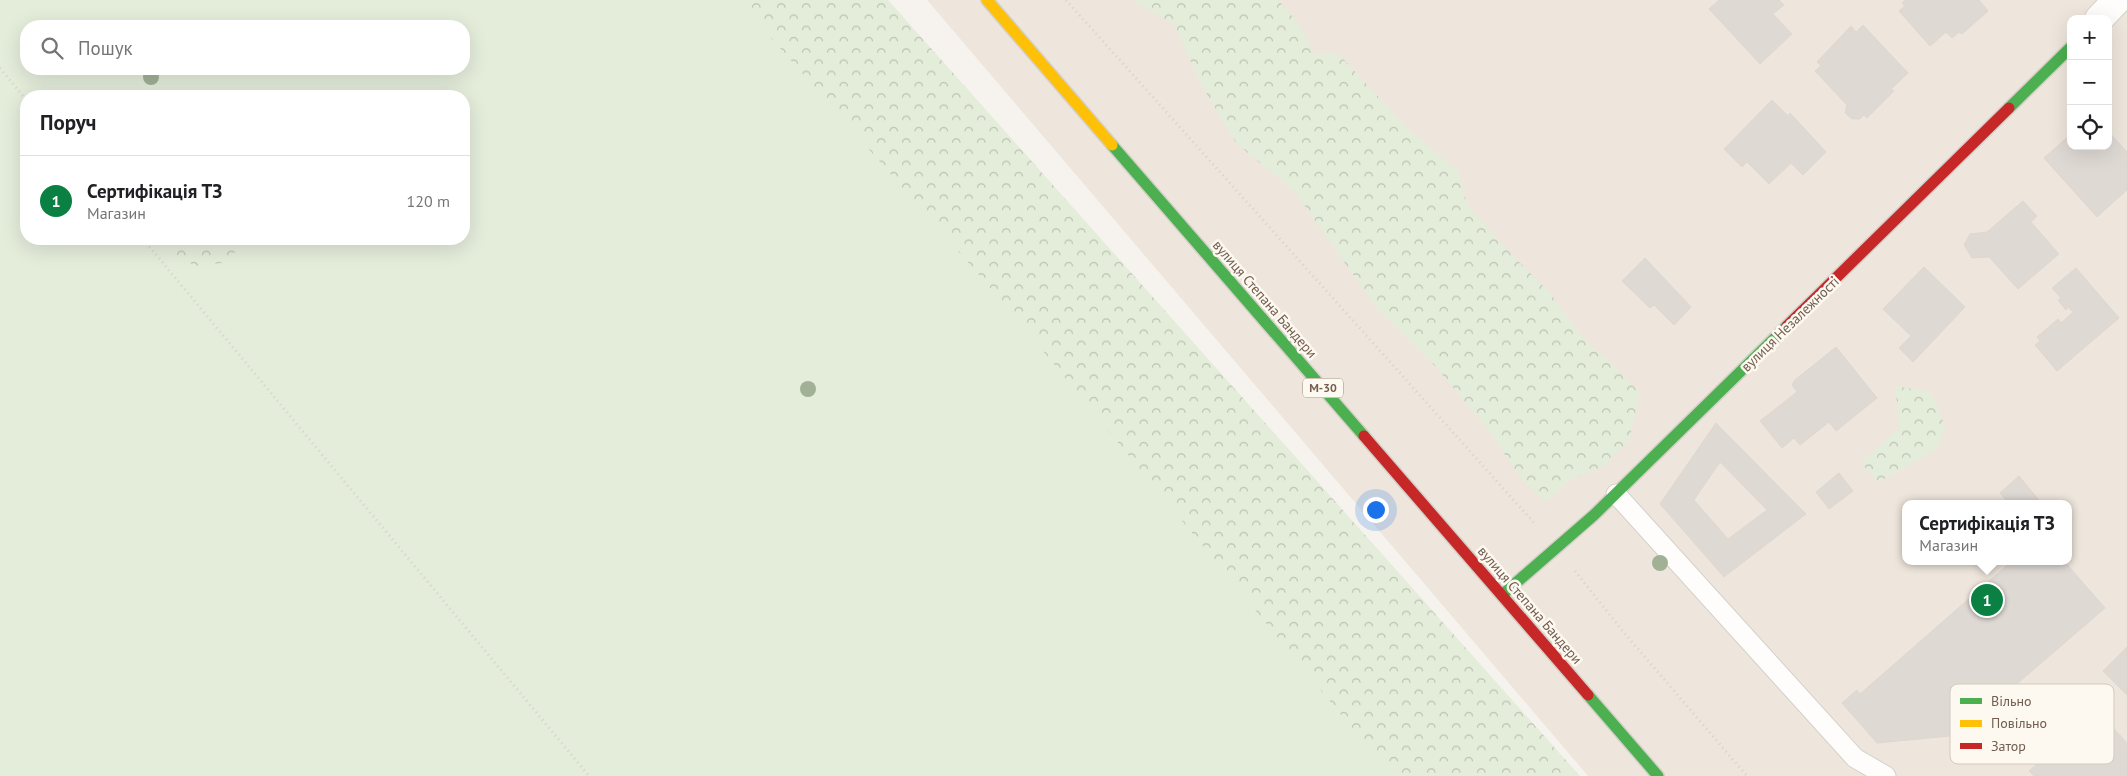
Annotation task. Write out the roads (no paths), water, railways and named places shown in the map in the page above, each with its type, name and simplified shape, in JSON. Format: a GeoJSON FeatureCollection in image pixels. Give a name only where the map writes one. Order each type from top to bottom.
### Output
{"type":"FeatureCollection","features":[{"type":"Feature","properties":{"kind":"main road","name":"вулиця Степана Бандери"},"geometry":{"type":"LineString","coordinates":[[987,0],[1658,776]]}},
{"type":"Feature","properties":{"kind":"main road","name":"вулиця Незалежності"},"geometry":{"type":"LineString","coordinates":[[1502,595],[1616,494],[2067,50]]}},
{"type":"Feature","properties":{"kind":"street"},"geometry":{"type":"LineString","coordinates":[[2103,15],[2117,0]]}},
{"type":"Feature","properties":{"kind":"lane"},"geometry":{"type":"LineString","coordinates":[[1616,494],[1855,758],[1886,776]]}},
{"type":"Feature","properties":{"kind":"place","name":"Сертифікація ТЗ"},"geometry":{"type":"Point","coordinates":[1987,600]}}]}
